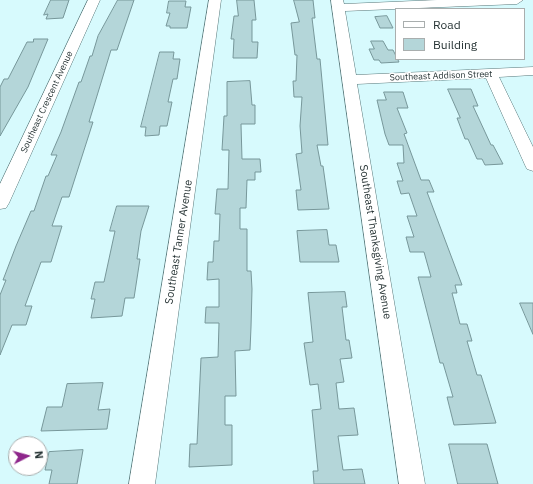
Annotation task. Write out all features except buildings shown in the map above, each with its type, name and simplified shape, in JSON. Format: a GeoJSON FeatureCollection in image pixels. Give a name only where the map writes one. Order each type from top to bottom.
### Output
{"type":"FeatureCollection","features":[{"type":"Feature","properties":{"kind":"street","name":"Southeast Crescent Avenue"},"geometry":{"type":"LineString","coordinates":[[0,203],[94,0]]}},
{"type":"Feature","properties":{"kind":"street","name":"Southeast Tanner Avenue"},"geometry":{"type":"LineString","coordinates":[[142,484],[215,0]]}},
{"type":"Feature","properties":{"kind":"street"},"geometry":{"type":"LineString","coordinates":[[337,4],[517,0]]}},
{"type":"Feature","properties":{"kind":"street","name":"Southeast Thanksgiving Avenue"},"geometry":{"type":"LineString","coordinates":[[337,4],[412,484]]}},
{"type":"Feature","properties":{"kind":"street","name":"Southeast Addison Street"},"geometry":{"type":"LineString","coordinates":[[350,80],[533,71]]}},
{"type":"Feature","properties":{"kind":"street"},"geometry":{"type":"LineString","coordinates":[[491,74],[533,165]]}}]}
